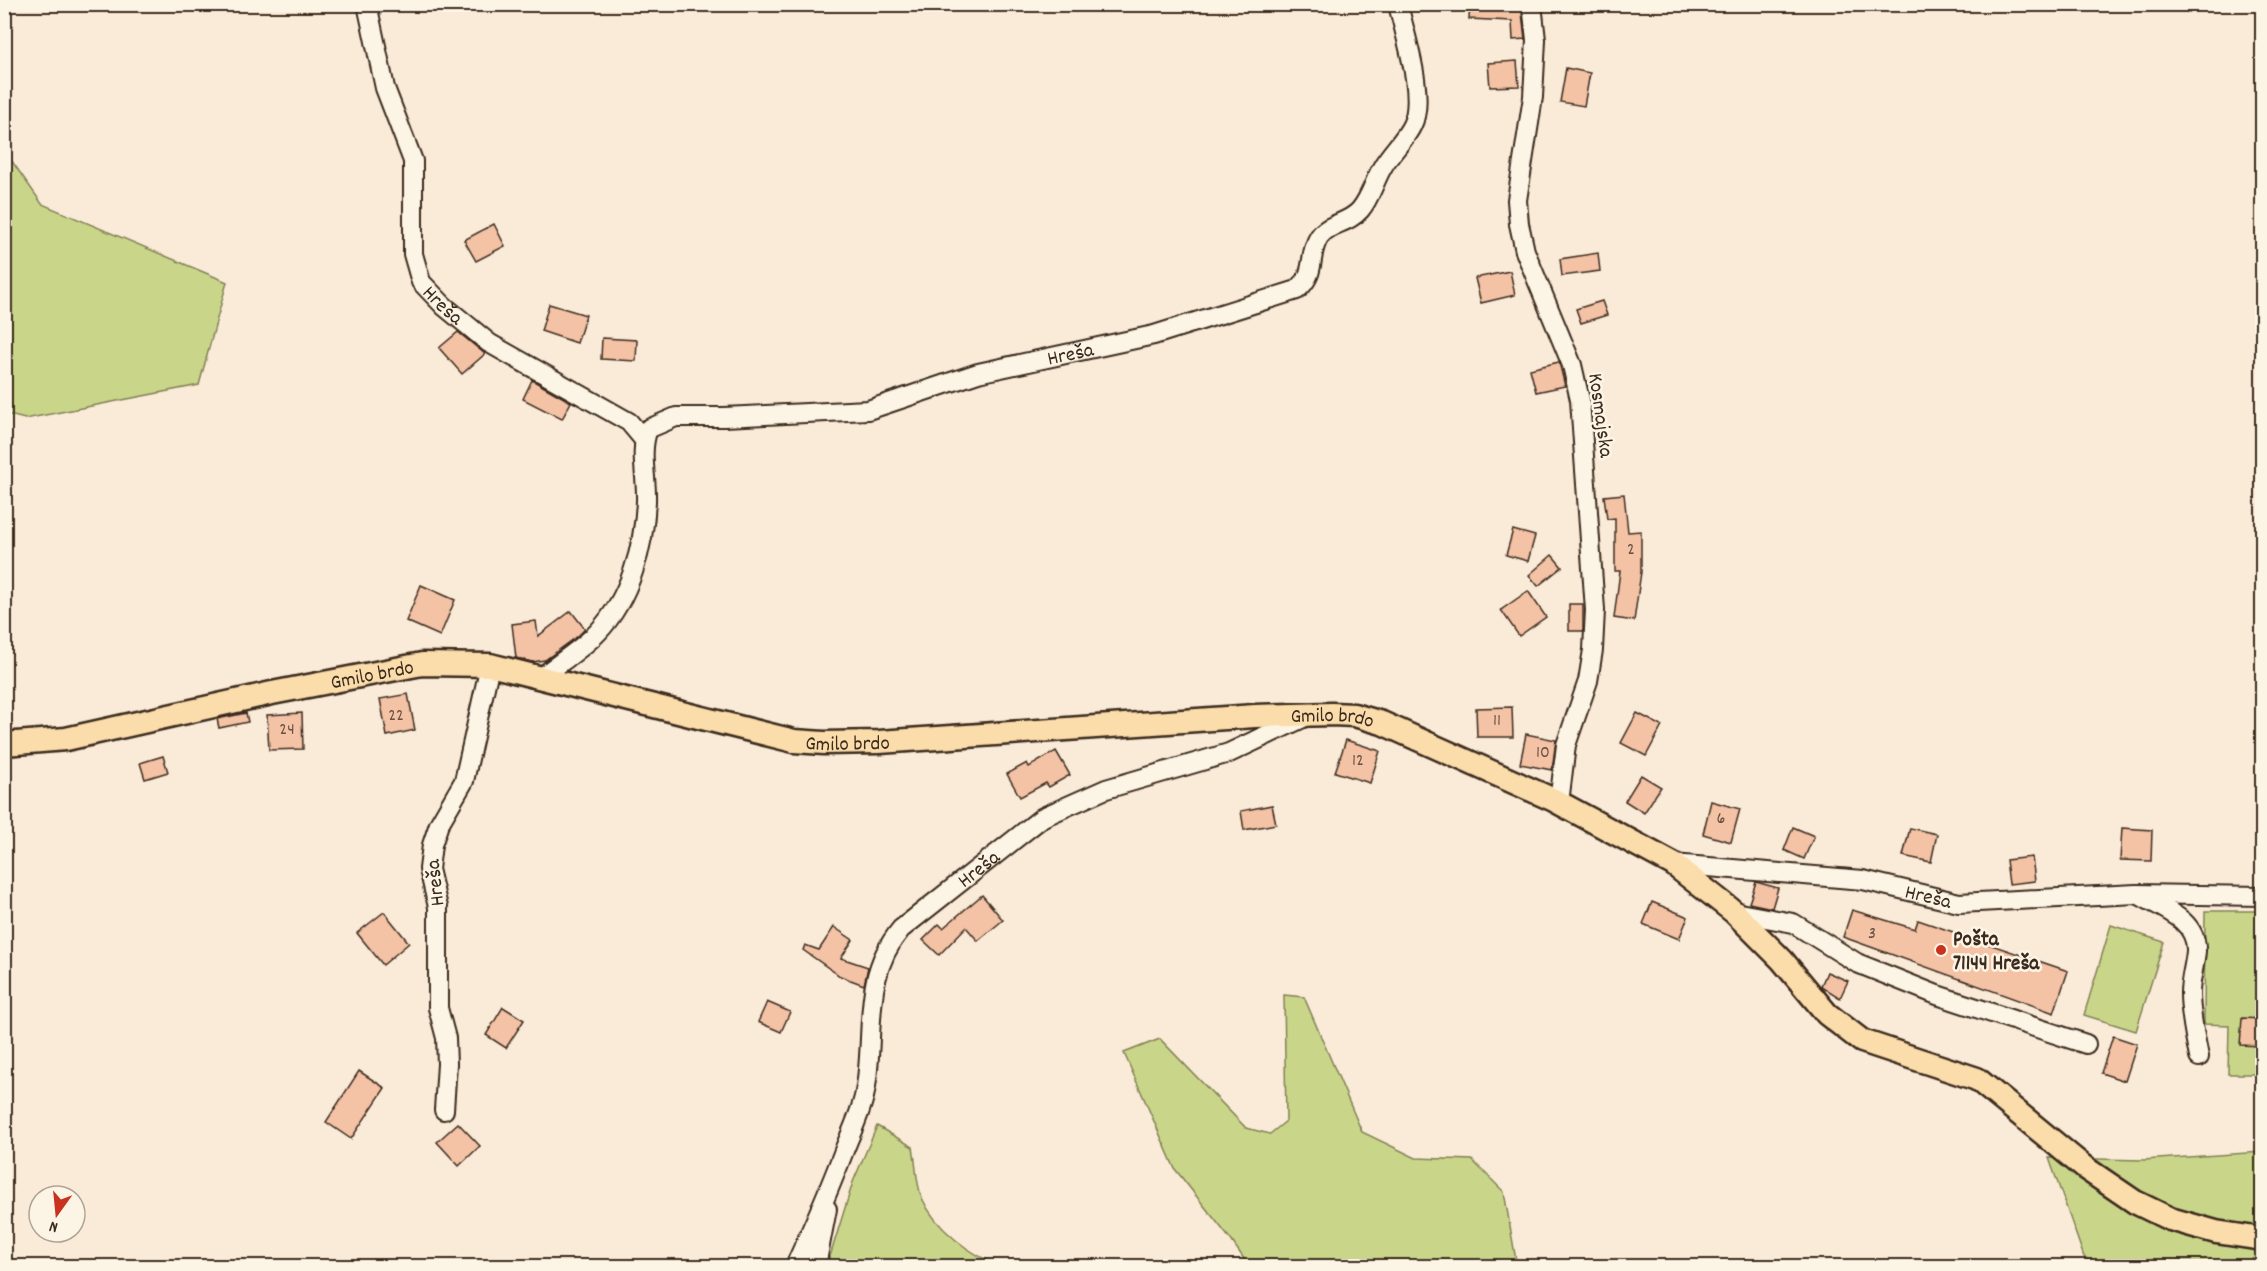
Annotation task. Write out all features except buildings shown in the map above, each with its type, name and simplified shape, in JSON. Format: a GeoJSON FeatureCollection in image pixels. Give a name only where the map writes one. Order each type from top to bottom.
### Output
{"type":"FeatureCollection","features":[{"type":"Feature","properties":{"kind":"main road","name":"Gmilo brdo"},"geometry":{"type":"LineString","coordinates":[[4,744],[66,740],[272,693],[422,664],[489,665],[794,741],[824,743],[1163,724],[1223,718],[1354,715],[1382,723],[1486,767],[1559,802],[1673,864]]}},
{"type":"Feature","properties":{"kind":"main road"},"geometry":{"type":"LineString","coordinates":[[1673,864],[1734,912],[1782,960],[1827,1014],[1862,1041],[1977,1079],[2085,1168],[2135,1202],[2170,1219],[2216,1232],[2262,1239]]}},
{"type":"Feature","properties":{"kind":"street","name":"Hreša"},"geometry":{"type":"LineString","coordinates":[[367,4],[385,88],[412,161],[413,254],[422,282],[444,306],[489,343],[629,422],[644,440]]}},
{"type":"Feature","properties":{"kind":"street","name":"Hreša"},"geometry":{"type":"LineString","coordinates":[[644,440],[648,429],[676,417],[868,410],[978,373],[1124,343],[1282,296],[1308,280],[1318,238],[1326,229],[1349,221],[1370,197],[1381,169],[1411,127],[1417,112],[1416,91],[1398,4]]}},
{"type":"Feature","properties":{"kind":"street","name":"Kosmajska"},"geometry":{"type":"LineString","coordinates":[[1532,4],[1536,40],[1533,97],[1517,200],[1525,251],[1572,364],[1580,400],[1595,610],[1590,670],[1566,745],[1559,802]]}},
{"type":"Feature","properties":{"kind":"street"},"geometry":{"type":"LineString","coordinates":[[540,678],[597,633],[615,608],[630,578],[642,542],[646,501],[644,440]]}},
{"type":"Feature","properties":{"kind":"street","name":"Hreša"},"geometry":{"type":"LineString","coordinates":[[444,1110],[447,1064],[446,1038],[438,1008],[438,907],[429,869],[432,845],[439,824],[464,781],[489,665]]}},
{"type":"Feature","properties":{"kind":"street","name":"Hreša"},"geometry":{"type":"LineString","coordinates":[[830,1186],[865,1092],[868,1029],[878,971],[889,943],[901,929],[1043,817],[1106,789],[1229,753],[1310,715]]}},
{"type":"Feature","properties":{"kind":"street","name":"Hreša"},"geometry":{"type":"LineString","coordinates":[[1673,864],[1863,880],[1959,903],[2136,894],[2262,896]]}},
{"type":"Feature","properties":{"kind":"street"},"geometry":{"type":"LineString","coordinates":[[2136,894],[2186,923],[2194,936],[2196,951],[2190,990],[2191,1016],[2199,1057]]}},
{"type":"Feature","properties":{"kind":"street"},"geometry":{"type":"LineString","coordinates":[[1734,912],[1793,923],[1857,963],[1937,995],[2086,1044]]}},
{"type":"Feature","properties":{"kind":"street"},"geometry":{"type":"LineString","coordinates":[[795,1266],[830,1186]]}},
{"type":"Feature","properties":{"kind":"street"},"geometry":{"type":"LineString","coordinates":[[816,1266],[823,1240],[830,1186]]}},
{"type":"Feature","properties":{"kind":"green space"},"geometry":{"type":"Polygon","coordinates":[[[4,150],[42,204],[227,282],[199,385],[25,419],[5,414],[4,150]]]}},
{"type":"Feature","properties":{"kind":"green space"},"geometry":{"type":"Polygon","coordinates":[[[2205,911],[2262,911],[2262,1074],[2228,1074],[2229,1025],[2204,1024],[2205,911]]]}},
{"type":"Feature","properties":{"kind":"green space"},"geometry":{"type":"Polygon","coordinates":[[[2111,925],[2164,942],[2136,1031],[2084,1015],[2111,925]]]}},
{"type":"Feature","properties":{"kind":"green space"},"geometry":{"type":"Polygon","coordinates":[[[1284,995],[1304,997],[1362,1132],[1416,1158],[1472,1160],[1504,1192],[1517,1266],[1249,1266],[1175,1169],[1124,1053],[1160,1039],[1246,1128],[1270,1134],[1286,1121],[1284,995]]]}},
{"type":"Feature","properties":{"kind":"green space"},"geometry":{"type":"Polygon","coordinates":[[[877,1126],[913,1147],[920,1192],[936,1220],[966,1248],[1002,1266],[827,1266],[853,1182],[877,1126]]]}},
{"type":"Feature","properties":{"kind":"green space"},"geometry":{"type":"Polygon","coordinates":[[[2262,1152],[2262,1266],[2096,1266],[2084,1257],[2049,1158],[2143,1160],[2262,1152]]]}},
{"type":"Feature","properties":{"kind":"place","name":"Pošta 71144 Hreša"},"geometry":{"type":"Point","coordinates":[1941,950]}}]}
